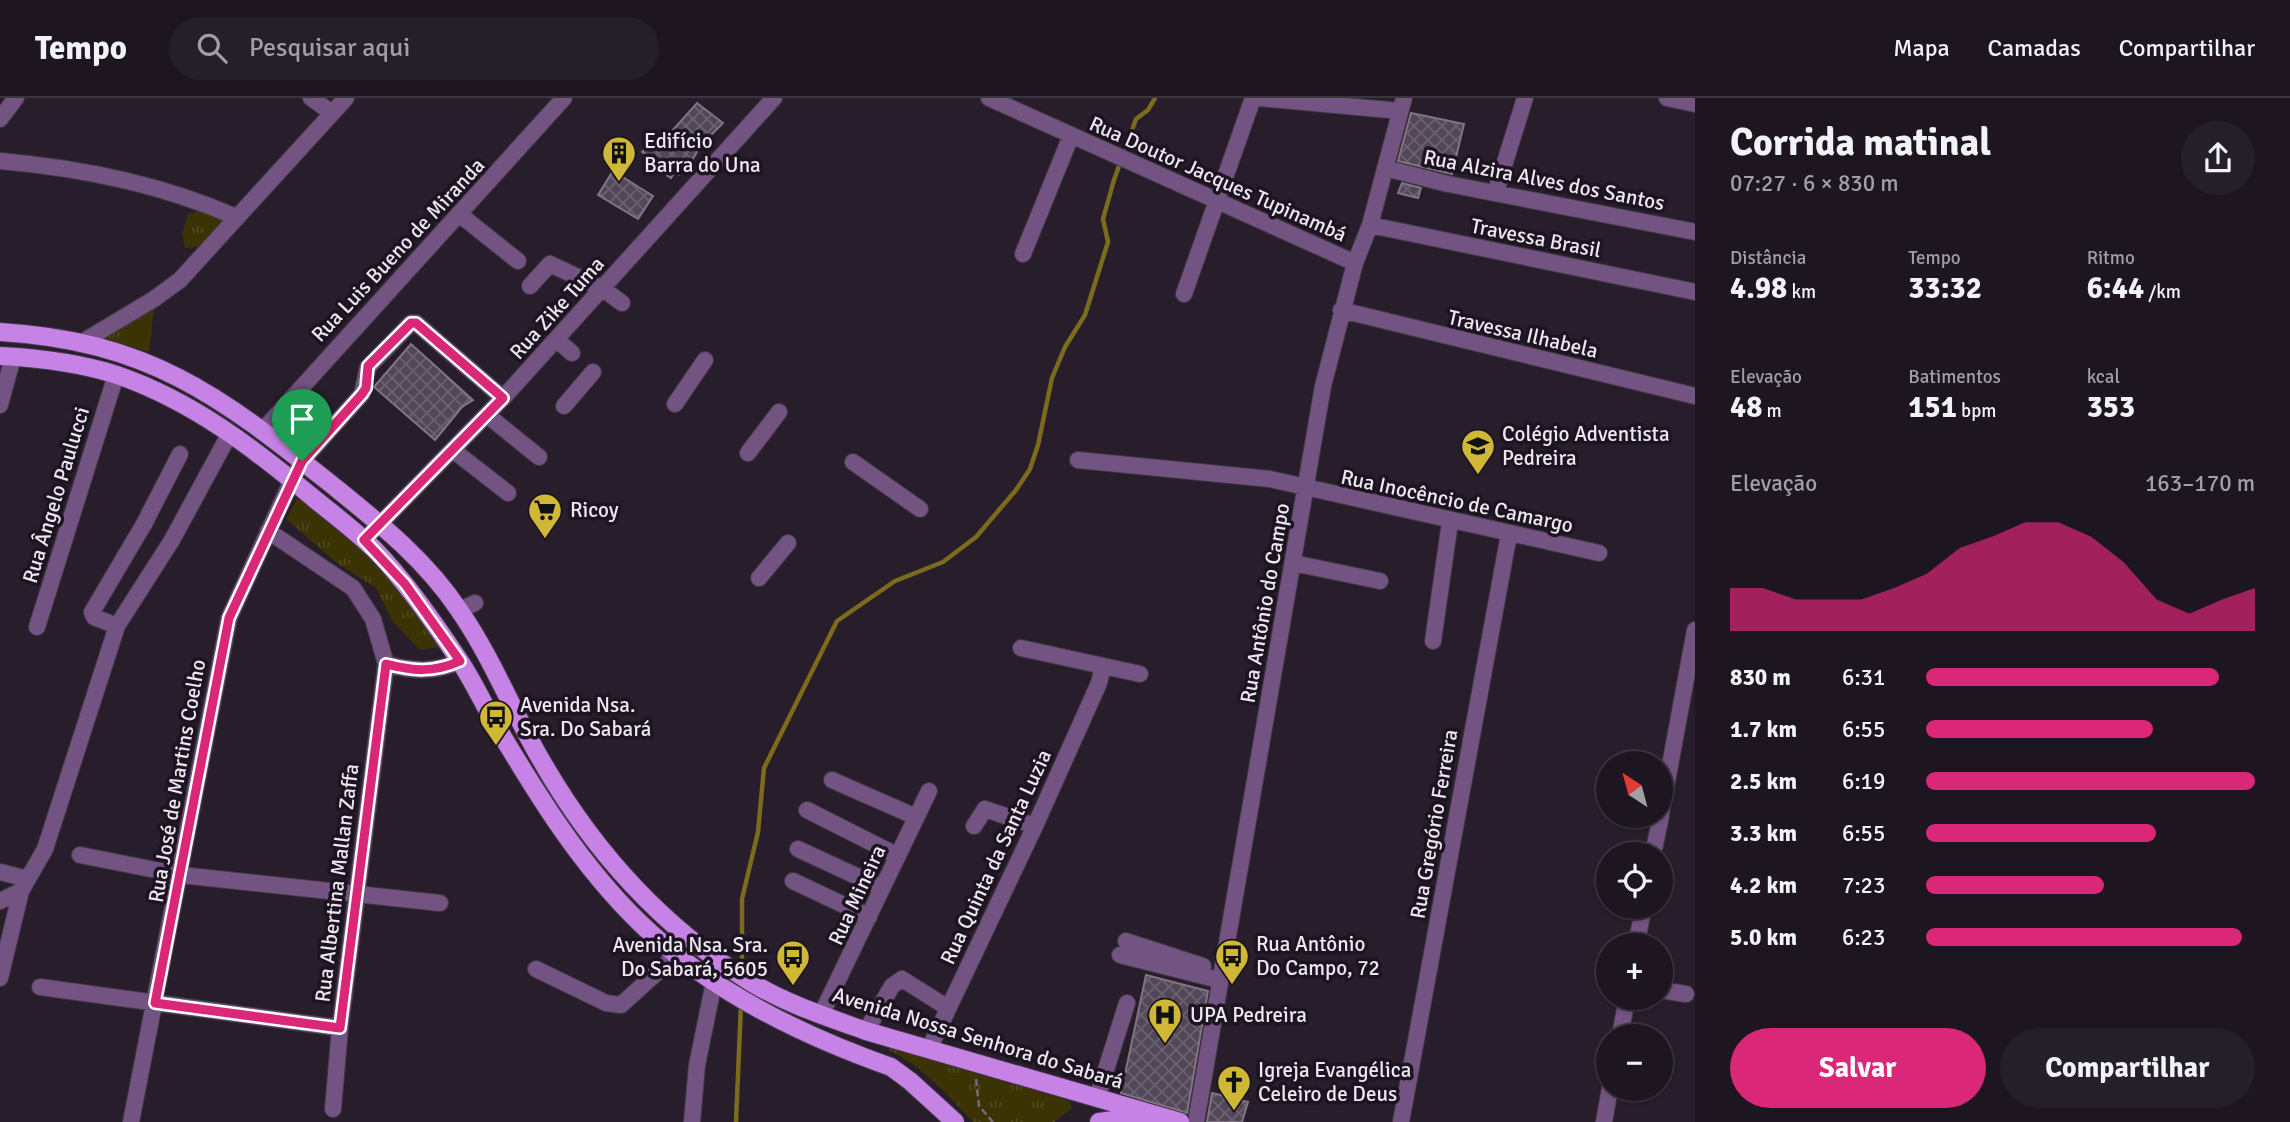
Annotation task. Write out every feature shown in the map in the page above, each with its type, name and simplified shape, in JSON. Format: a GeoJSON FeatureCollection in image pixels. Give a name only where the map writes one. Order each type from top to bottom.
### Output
{"type":"FeatureCollection","features":[{"type":"Feature","properties":{"kind":"main road","name":"Avenida Nossa Senhora do Sabará"},"geometry":{"type":"LineString","coordinates":[[0,332],[84,341],[131,355],[182,377],[263,430],[382,524],[467,607],[568,804],[627,879],[705,950],[751,982],[821,1015],[866,1031],[1181,1122]]}},
{"type":"Feature","properties":{"kind":"main road"},"geometry":{"type":"LineString","coordinates":[[7,356],[83,366],[116,375],[162,394],[230,433],[292,480],[364,540],[405,584],[460,661],[529,781],[569,841],[640,923],[676,955],[759,1011],[891,1067],[932,1099],[955,1122]]}},
{"type":"Feature","properties":{"kind":"main road"},"geometry":{"type":"LineString","coordinates":[[932,1099],[942,1122]]}},
{"type":"Feature","properties":{"kind":"main road"},"geometry":{"type":"LineString","coordinates":[[1100,1122],[1129,1118],[1159,1122]]}},
{"type":"Feature","properties":{"kind":"street"},"geometry":{"type":"LineString","coordinates":[[0,120],[16,98]]}},
{"type":"Feature","properties":{"kind":"street"},"geometry":{"type":"LineString","coordinates":[[311,98],[332,113]]}},
{"type":"Feature","properties":{"kind":"street"},"geometry":{"type":"LineString","coordinates":[[84,341],[155,299],[180,280],[346,98]]}},
{"type":"Feature","properties":{"kind":"street","name":"Rua Luis Bueno de Miranda"},"geometry":{"type":"LineString","coordinates":[[263,430],[564,98]]}},
{"type":"Feature","properties":{"kind":"street","name":"Rua Zike Tuma"},"geometry":{"type":"LineString","coordinates":[[364,540],[454,451],[557,340],[774,98]]}},
{"type":"Feature","properties":{"kind":"street","name":"Rua Doutor Jacques Tupinambá"},"geometry":{"type":"LineString","coordinates":[[989,98],[1217,204],[1354,263]]}},
{"type":"Feature","properties":{"kind":"street"},"geometry":{"type":"LineString","coordinates":[[1184,294],[1253,98]]}},
{"type":"Feature","properties":{"kind":"street"},"geometry":{"type":"LineString","coordinates":[[1259,98],[1402,105]]}},
{"type":"Feature","properties":{"kind":"street"},"geometry":{"type":"LineString","coordinates":[[1496,191],[1525,98]]}},
{"type":"Feature","properties":{"kind":"street"},"geometry":{"type":"LineString","coordinates":[[1667,98],[1695,104]]}},
{"type":"Feature","properties":{"kind":"street","name":"Rua Antônio do Campo"},"geometry":{"type":"LineString","coordinates":[[1196,1122],[1323,386],[1354,263],[1370,225],[1402,105]]}},
{"type":"Feature","properties":{"kind":"street"},"geometry":{"type":"LineString","coordinates":[[1023,254],[1071,136]]}},
{"type":"Feature","properties":{"kind":"street"},"geometry":{"type":"LineString","coordinates":[[0,161],[118,177],[211,206],[236,217]]}},
{"type":"Feature","properties":{"kind":"street","name":"Rua Alzira Alves dos Santos"},"geometry":{"type":"LineString","coordinates":[[1385,168],[1448,184],[1496,191],[1695,232]]}},
{"type":"Feature","properties":{"kind":"street"},"geometry":{"type":"LineString","coordinates":[[459,214],[519,261]]}},
{"type":"Feature","properties":{"kind":"street","name":"Travessa Brasil"},"geometry":{"type":"LineString","coordinates":[[1370,225],[1695,292]]}},
{"type":"Feature","properties":{"kind":"street"},"geometry":{"type":"LineString","coordinates":[[530,286],[550,264],[603,289],[622,303]]}},
{"type":"Feature","properties":{"kind":"street","name":"Travessa Ilhabela"},"geometry":{"type":"LineString","coordinates":[[1342,310],[1695,396]]}},
{"type":"Feature","properties":{"kind":"street","name":"Rua José de Martins Coelho"},"geometry":{"type":"LineString","coordinates":[[131,1122],[229,618],[292,480],[302,461],[366,388],[368,366],[411,323],[416,323],[503,398]]}},
{"type":"Feature","properties":{"kind":"street"},"geometry":{"type":"LineString","coordinates":[[557,340],[572,353]]}},
{"type":"Feature","properties":{"kind":"street"},"geometry":{"type":"LineString","coordinates":[[0,405],[7,356]]}},
{"type":"Feature","properties":{"kind":"street"},"geometry":{"type":"LineString","coordinates":[[675,404],[705,360]]}},
{"type":"Feature","properties":{"kind":"street"},"geometry":{"type":"LineString","coordinates":[[564,405],[593,372]]}},
{"type":"Feature","properties":{"kind":"street","name":"Rua Ângelo Paulucci"},"geometry":{"type":"LineString","coordinates":[[37,627],[116,375]]}},
{"type":"Feature","properties":{"kind":"street"},"geometry":{"type":"LineString","coordinates":[[748,453],[779,412]]}},
{"type":"Feature","properties":{"kind":"street"},"geometry":{"type":"LineString","coordinates":[[487,415],[539,457]]}},
{"type":"Feature","properties":{"kind":"street"},"geometry":{"type":"LineString","coordinates":[[0,978],[24,885],[45,849],[117,626],[172,540],[230,433]]}},
{"type":"Feature","properties":{"kind":"street"},"geometry":{"type":"LineString","coordinates":[[454,451],[508,493]]}},
{"type":"Feature","properties":{"kind":"street"},"geometry":{"type":"LineString","coordinates":[[117,626],[94,617],[92,612],[144,524],[180,454]]}},
{"type":"Feature","properties":{"kind":"street","name":"Rua Inocêncio de Camargo"},"geometry":{"type":"LineString","coordinates":[[1079,460],[1270,479],[1450,522],[1599,553]]}},
{"type":"Feature","properties":{"kind":"street"},"geometry":{"type":"LineString","coordinates":[[853,462],[920,509]]}},
{"type":"Feature","properties":{"kind":"street"},"geometry":{"type":"LineString","coordinates":[[1433,640],[1450,522]]}},
{"type":"Feature","properties":{"kind":"street"},"geometry":{"type":"LineString","coordinates":[[268,531],[352,588],[373,619],[386,664],[417,671],[444,668],[460,661]]}},
{"type":"Feature","properties":{"kind":"street","name":"Rua Gregório Ferreira"},"geometry":{"type":"LineString","coordinates":[[1401,1122],[1509,534]]}},
{"type":"Feature","properties":{"kind":"street"},"geometry":{"type":"LineString","coordinates":[[759,578],[788,543]]}},
{"type":"Feature","properties":{"kind":"street"},"geometry":{"type":"LineString","coordinates":[[1293,563],[1380,581]]}},
{"type":"Feature","properties":{"kind":"street"},"geometry":{"type":"LineString","coordinates":[[1673,751],[1695,630]]}},
{"type":"Feature","properties":{"kind":"street"},"geometry":{"type":"LineString","coordinates":[[1021,648],[1140,674]]}},
{"type":"Feature","properties":{"kind":"street","name":"Rua Albertina Mallan Zaffa"},"geometry":{"type":"LineString","coordinates":[[333,1109],[340,1028],[386,664]]}},
{"type":"Feature","properties":{"kind":"street","name":"Rua Quinta da Santa Luzia"},"geometry":{"type":"LineString","coordinates":[[929,1049],[1035,826],[1099,683],[1103,666]]}},
{"type":"Feature","properties":{"kind":"street"},"geometry":{"type":"LineString","coordinates":[[832,779],[916,817]]}},
{"type":"Feature","properties":{"kind":"street","name":"Rua Mineira"},"geometry":{"type":"LineString","coordinates":[[821,1015],[929,791]]}},
{"type":"Feature","properties":{"kind":"street"},"geometry":{"type":"LineString","coordinates":[[974,826],[985,809],[1035,826]]}},
{"type":"Feature","properties":{"kind":"street"},"geometry":{"type":"LineString","coordinates":[[807,810],[898,856]]}},
{"type":"Feature","properties":{"kind":"street"},"geometry":{"type":"LineString","coordinates":[[798,849],[882,888]]}},
{"type":"Feature","properties":{"kind":"street"},"geometry":{"type":"LineString","coordinates":[[80,855],[181,875],[357,897],[440,904]]}},
{"type":"Feature","properties":{"kind":"street"},"geometry":{"type":"LineString","coordinates":[[0,873],[24,885]]}},
{"type":"Feature","properties":{"kind":"street"},"geometry":{"type":"LineString","coordinates":[[793,881],[869,918]]}},
{"type":"Feature","properties":{"kind":"street"},"geometry":{"type":"LineString","coordinates":[[0,901],[24,885]]}},
{"type":"Feature","properties":{"kind":"street"},"geometry":{"type":"LineString","coordinates":[[1123,948],[1220,975]]}},
{"type":"Feature","properties":{"kind":"street"},"geometry":{"type":"LineString","coordinates":[[536,969],[606,1003],[621,1005],[676,955]]}},
{"type":"Feature","properties":{"kind":"street"},"geometry":{"type":"LineString","coordinates":[[866,1031],[892,986],[902,979],[948,1008]]}},
{"type":"Feature","properties":{"kind":"street"},"geometry":{"type":"LineString","coordinates":[[692,1122],[697,1065],[714,982]]}},
{"type":"Feature","properties":{"kind":"street"},"geometry":{"type":"LineString","coordinates":[[40,987],[340,1028]]}},
{"type":"Feature","properties":{"kind":"street"},"geometry":{"type":"LineString","coordinates":[[1673,991],[1686,993]]}},
{"type":"Feature","properties":{"kind":"street"},"geometry":{"type":"LineString","coordinates":[[1097,1098],[1126,1003]]}},
{"type":"Feature","properties":{"kind":"street"},"geometry":{"type":"LineString","coordinates":[[1604,1122],[1608,1101]]}},
{"type":"Feature","properties":{"kind":"path"},"geometry":{"type":"LineString","coordinates":[[975,1061],[979,1106],[993,1122]]}},
{"type":"Feature","properties":{"kind":"green space"},"geometry":{"type":"Polygon","coordinates":[[[207,209],[229,220],[207,246],[185,248],[182,234],[188,214],[207,209]]]}},
{"type":"Feature","properties":{"kind":"green space"},"geometry":{"type":"Polygon","coordinates":[[[154,309],[149,352],[100,337],[154,309]]]}},
{"type":"Feature","properties":{"kind":"green space"},"geometry":{"type":"Polygon","coordinates":[[[300,494],[375,557],[417,605],[440,647],[420,650],[393,622],[376,588],[337,563],[286,519],[300,494]]]}},
{"type":"Feature","properties":{"kind":"green space"},"geometry":{"type":"Polygon","coordinates":[[[891,1046],[1069,1101],[1072,1108],[1054,1122],[973,1122],[924,1073],[889,1050],[891,1046]]]}},
{"type":"Feature","properties":{"kind":"building"},"geometry":{"type":"Polygon","coordinates":[[[697,103],[723,123],[701,145],[688,167],[679,175],[675,172],[671,178],[647,161],[650,158],[642,152],[658,136],[663,141],[697,103]]]}},
{"type":"Feature","properties":{"kind":"building"},"geometry":{"type":"Polygon","coordinates":[[[1411,113],[1464,124],[1452,174],[1398,161],[1411,113]]]}},
{"type":"Feature","properties":{"kind":"building","name":"Edifício Barra do Una"},"geometry":{"type":"Polygon","coordinates":[[[613,171],[653,196],[638,219],[598,195],[613,171]]]}},
{"type":"Feature","properties":{"kind":"building"},"geometry":{"type":"Polygon","coordinates":[[[1402,183],[1421,188],[1418,198],[1398,193],[1402,183]]]}},
{"type":"Feature","properties":{"kind":"building"},"geometry":{"type":"Polygon","coordinates":[[[411,344],[473,400],[462,407],[435,440],[374,387],[411,344]]]}},
{"type":"Feature","properties":{"kind":"building","name":"UPA Pedreira"},"geometry":{"type":"Polygon","coordinates":[[[1146,975],[1208,991],[1187,1113],[1121,1093],[1146,975]]]}},
{"type":"Feature","properties":{"kind":"building"},"geometry":{"type":"Polygon","coordinates":[[[1212,1093],[1248,1102],[1242,1122],[1207,1122],[1212,1093]]]}},
{"type":"Feature","properties":{"kind":"waterway"},"geometry":{"type":"LineString","coordinates":[[742,971],[742,899],[758,832],[764,768],[837,621],[895,581],[943,562],[976,537],[1030,469],[1038,445],[1052,378],[1065,347],[1085,315],[1108,242],[1103,219],[1114,180],[1136,119],[1148,110],[1155,98]]}},
{"type":"Feature","properties":{"kind":"waterway"},"geometry":{"type":"LineString","coordinates":[[736,1122],[741,1004]]}},
{"type":"Feature","properties":{"kind":"place","name":"Edifício Barra do Una"},"geometry":{"type":"Point","coordinates":[619,183]}},
{"type":"Feature","properties":{"kind":"place","name":"Colégio Adventista Pedreira"},"geometry":{"type":"Point","coordinates":[1478,476]}},
{"type":"Feature","properties":{"kind":"place","name":"Ricoy"},"geometry":{"type":"Point","coordinates":[545,540]}},
{"type":"Feature","properties":{"kind":"place","name":"Avenida Nsa. Sra. Do Sabará"},"geometry":{"type":"Point","coordinates":[496,747]}},
{"type":"Feature","properties":{"kind":"place","name":"Rua Antônio Do Campo, 72"},"geometry":{"type":"Point","coordinates":[1232,986]}},
{"type":"Feature","properties":{"kind":"place","name":"Avenida Nsa. Sra. Do Sabará, 5605"},"geometry":{"type":"Point","coordinates":[793,987]}},
{"type":"Feature","properties":{"kind":"place","name":"UPA Pedreira"},"geometry":{"type":"Point","coordinates":[1165,1045]}},
{"type":"Feature","properties":{"kind":"place","name":"Igreja Evangélica Celeiro de Deus"},"geometry":{"type":"Point","coordinates":[1234,1112]}},
{"type":"Feature","properties":{"kind":"route"},"geometry":{"type":"LineString","coordinates":[[411,323],[416,323],[503,398],[393,514],[364,540],[405,584],[460,661],[444,668],[417,671],[386,664],[340,1028],[155,1003],[229,618],[282,499],[302,461],[362,394],[366,388],[368,366],[411,323]]}}]}
